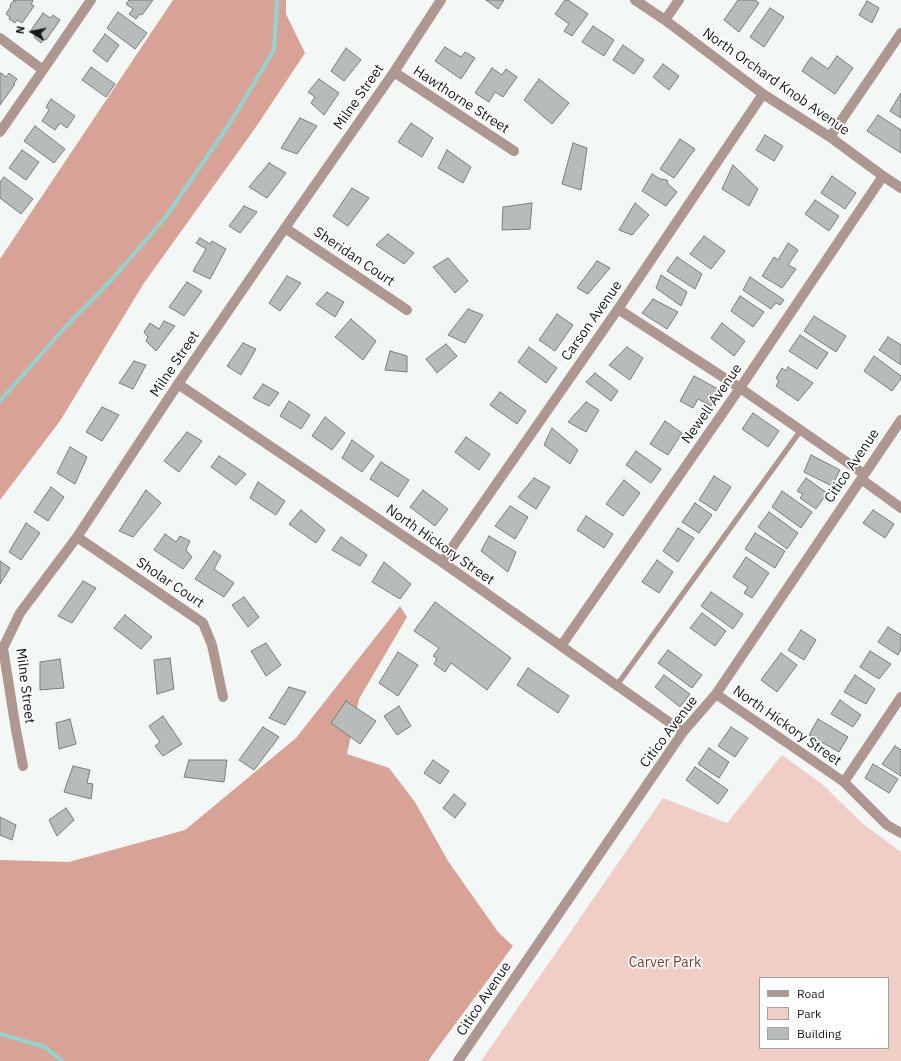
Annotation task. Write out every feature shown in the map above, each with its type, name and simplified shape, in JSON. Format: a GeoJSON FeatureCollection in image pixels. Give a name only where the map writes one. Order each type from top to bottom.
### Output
{"type":"FeatureCollection","features":[{"type":"Feature","properties":{"kind":"street"},"geometry":{"type":"LineString","coordinates":[[0,132],[91,0]]}},
{"type":"Feature","properties":{"kind":"street","name":"Milne Street"},"geometry":{"type":"LineString","coordinates":[[23,766],[3,648],[20,613],[77,537],[178,384],[394,72],[441,0]]}},
{"type":"Feature","properties":{"kind":"street","name":"North Orchard Knob Avenue"},"geometry":{"type":"LineString","coordinates":[[635,0],[763,94],[830,137],[901,188]]}},
{"type":"Feature","properties":{"kind":"street"},"geometry":{"type":"LineString","coordinates":[[664,20],[679,0]]}},
{"type":"Feature","properties":{"kind":"street"},"geometry":{"type":"LineString","coordinates":[[830,137],[901,33]]}},
{"type":"Feature","properties":{"kind":"street"},"geometry":{"type":"LineString","coordinates":[[0,38],[43,70]]}},
{"type":"Feature","properties":{"kind":"street","name":"Hawthorne Street"},"geometry":{"type":"LineString","coordinates":[[394,72],[514,151]]}},
{"type":"Feature","properties":{"kind":"street","name":"Carson Avenue"},"geometry":{"type":"LineString","coordinates":[[442,562],[618,309],[763,94]]}},
{"type":"Feature","properties":{"kind":"street","name":"Newell Avenue"},"geometry":{"type":"LineString","coordinates":[[561,646],[740,388],[883,176]]}},
{"type":"Feature","properties":{"kind":"street","name":"Sheridan Court"},"geometry":{"type":"LineString","coordinates":[[285,228],[407,310]]}},
{"type":"Feature","properties":{"kind":"street"},"geometry":{"type":"LineString","coordinates":[[618,309],[740,388],[801,430],[862,476],[901,508]]}},
{"type":"Feature","properties":{"kind":"street","name":"North Hickory Street"},"geometry":{"type":"LineString","coordinates":[[178,384],[442,562],[683,732]]}},
{"type":"Feature","properties":{"kind":"street","name":"Citico Avenue"},"geometry":{"type":"LineString","coordinates":[[458,1061],[683,732],[716,694],[901,420]]}},
{"type":"Feature","properties":{"kind":"street","name":"Sholar Court"},"geometry":{"type":"LineString","coordinates":[[77,537],[203,623],[212,645],[223,697]]}},
{"type":"Feature","properties":{"kind":"street","name":"North Hickory Street"},"geometry":{"type":"LineString","coordinates":[[716,694],[844,782],[887,825],[901,833]]}},
{"type":"Feature","properties":{"kind":"street"},"geometry":{"type":"LineString","coordinates":[[844,782],[901,697]]}},
{"type":"Feature","properties":{"kind":"lane"},"geometry":{"type":"LineString","coordinates":[[617,685],[801,430]]}},
{"type":"Feature","properties":{"kind":"green space","name":"Carver Park"},"geometry":{"type":"Polygon","coordinates":[[[782,755],[822,784],[862,823],[901,852],[901,1061],[481,1061],[663,798],[727,823],[782,755]]]}},
{"type":"Feature","properties":{"kind":"shaded area"},"geometry":{"type":"Polygon","coordinates":[[[173,0],[286,0],[286,14],[305,53],[256,127],[144,283],[60,421],[0,500],[0,259],[173,0]]]}},
{"type":"Feature","properties":{"kind":"shaded area"},"geometry":{"type":"Polygon","coordinates":[[[400,606],[407,617],[359,699],[347,754],[389,768],[415,802],[448,861],[498,932],[513,946],[428,1061],[0,1061],[0,860],[69,862],[185,830],[296,738],[400,606]]]}},
{"type":"Feature","properties":{"kind":"building"},"geometry":{"type":"Polygon","coordinates":[[[14,0],[15,2],[16,0],[33,1],[31,4],[34,6],[22,23],[17,20],[15,23],[9,19],[10,17],[6,14],[14,0]]]}},
{"type":"Feature","properties":{"kind":"building"},"geometry":{"type":"Polygon","coordinates":[[[129,0],[153,0],[142,15],[140,14],[136,19],[129,14],[133,9],[126,4],[129,0]]]}},
{"type":"Feature","properties":{"kind":"building"},"geometry":{"type":"Polygon","coordinates":[[[486,0],[504,0],[498,9],[486,0]]]}},
{"type":"Feature","properties":{"kind":"building"},"geometry":{"type":"Polygon","coordinates":[[[565,0],[568,0],[588,14],[572,36],[564,31],[569,24],[555,14],[565,0]]]}},
{"type":"Feature","properties":{"kind":"building"},"geometry":{"type":"Polygon","coordinates":[[[738,0],[755,0],[759,3],[739,32],[724,20],[738,0]]]}},
{"type":"Feature","properties":{"kind":"building"},"geometry":{"type":"Polygon","coordinates":[[[867,1],[879,8],[872,23],[859,15],[867,1]]]}},
{"type":"Feature","properties":{"kind":"building"},"geometry":{"type":"Polygon","coordinates":[[[770,8],[784,17],[764,47],[750,37],[770,8]]]}},
{"type":"Feature","properties":{"kind":"building"},"geometry":{"type":"Polygon","coordinates":[[[118,12],[147,33],[135,49],[107,28],[118,12]]]}},
{"type":"Feature","properties":{"kind":"building"},"geometry":{"type":"Polygon","coordinates":[[[43,13],[50,18],[53,15],[60,20],[46,40],[44,39],[41,43],[34,37],[36,33],[31,30],[43,13]]]}},
{"type":"Feature","properties":{"kind":"building"},"geometry":{"type":"Polygon","coordinates":[[[593,26],[614,40],[604,56],[582,42],[593,26]]]}},
{"type":"Feature","properties":{"kind":"building"},"geometry":{"type":"Polygon","coordinates":[[[105,34],[119,45],[107,62],[93,51],[105,34]]]}},
{"type":"Feature","properties":{"kind":"building"},"geometry":{"type":"Polygon","coordinates":[[[623,45],[644,60],[634,74],[613,60],[623,45]]]}},
{"type":"Feature","properties":{"kind":"building"},"geometry":{"type":"Polygon","coordinates":[[[445,47],[461,57],[465,52],[475,58],[461,79],[435,61],[445,47]]]}},
{"type":"Feature","properties":{"kind":"building"},"geometry":{"type":"Polygon","coordinates":[[[346,48],[361,60],[344,81],[331,71],[346,48]]]}},
{"type":"Feature","properties":{"kind":"building"},"geometry":{"type":"Polygon","coordinates":[[[837,56],[853,68],[835,94],[802,71],[811,57],[828,69],[837,56]]]}},
{"type":"Feature","properties":{"kind":"building"},"geometry":{"type":"Polygon","coordinates":[[[663,64],[679,76],[669,90],[653,77],[663,64]]]}},
{"type":"Feature","properties":{"kind":"building"},"geometry":{"type":"Polygon","coordinates":[[[91,67],[115,84],[106,97],[82,80],[91,67]]]}},
{"type":"Feature","properties":{"kind":"building"},"geometry":{"type":"Polygon","coordinates":[[[492,68],[502,75],[506,69],[517,77],[503,97],[495,92],[489,102],[475,93],[492,68]]]}},
{"type":"Feature","properties":{"kind":"building"},"geometry":{"type":"Polygon","coordinates":[[[1,73],[6,77],[9,73],[17,79],[0,105],[0,74],[1,73]]]}},
{"type":"Feature","properties":{"kind":"building"},"geometry":{"type":"Polygon","coordinates":[[[319,79],[339,93],[324,115],[311,103],[315,97],[308,92],[319,79]]]}},
{"type":"Feature","properties":{"kind":"building"},"geometry":{"type":"Polygon","coordinates":[[[539,79],[569,103],[552,124],[524,100],[539,79]]]}},
{"type":"Feature","properties":{"kind":"building"},"geometry":{"type":"Polygon","coordinates":[[[901,93],[901,118],[890,111],[901,93]]]}},
{"type":"Feature","properties":{"kind":"building"},"geometry":{"type":"Polygon","coordinates":[[[51,99],[75,116],[67,128],[60,123],[55,130],[42,121],[49,110],[46,107],[51,99]]]}},
{"type":"Feature","properties":{"kind":"building"},"geometry":{"type":"Polygon","coordinates":[[[878,115],[901,130],[901,153],[867,131],[878,115]]]}},
{"type":"Feature","properties":{"kind":"building"},"geometry":{"type":"Polygon","coordinates":[[[300,118],[317,126],[297,154],[281,148],[300,118]]]}},
{"type":"Feature","properties":{"kind":"building"},"geometry":{"type":"Polygon","coordinates":[[[411,123],[433,138],[422,157],[398,142],[411,123]]]}},
{"type":"Feature","properties":{"kind":"building"},"geometry":{"type":"Polygon","coordinates":[[[35,126],[65,149],[54,163],[24,141],[35,126]]]}},
{"type":"Feature","properties":{"kind":"building"},"geometry":{"type":"Polygon","coordinates":[[[765,135],[783,146],[774,161],[756,150],[765,135]]]}},
{"type":"Feature","properties":{"kind":"building"},"geometry":{"type":"Polygon","coordinates":[[[680,139],[695,149],[674,178],[660,169],[680,139]]]}},
{"type":"Feature","properties":{"kind":"building"},"geometry":{"type":"Polygon","coordinates":[[[573,143],[587,148],[581,190],[562,184],[573,143]]]}},
{"type":"Feature","properties":{"kind":"building"},"geometry":{"type":"Polygon","coordinates":[[[22,150],[39,162],[26,180],[9,168],[22,150]]]}},
{"type":"Feature","properties":{"kind":"building"},"geometry":{"type":"Polygon","coordinates":[[[447,150],[471,167],[463,183],[438,168],[447,150]]]}},
{"type":"Feature","properties":{"kind":"building"},"geometry":{"type":"Polygon","coordinates":[[[269,163],[286,173],[267,198],[249,187],[269,163]]]}},
{"type":"Feature","properties":{"kind":"building"},"geometry":{"type":"Polygon","coordinates":[[[733,165],[758,189],[749,206],[722,189],[733,165]]]}},
{"type":"Feature","properties":{"kind":"building"},"geometry":{"type":"Polygon","coordinates":[[[652,174],[660,179],[667,180],[668,184],[677,192],[666,206],[642,191],[652,174]]]}},
{"type":"Feature","properties":{"kind":"building"},"geometry":{"type":"Polygon","coordinates":[[[832,176],[856,193],[845,209],[821,193],[832,176]]]}},
{"type":"Feature","properties":{"kind":"building"},"geometry":{"type":"Polygon","coordinates":[[[4,177],[33,199],[21,214],[0,198],[0,182],[4,177]]]}},
{"type":"Feature","properties":{"kind":"building"},"geometry":{"type":"Polygon","coordinates":[[[352,188],[369,198],[348,226],[333,216],[352,188]]]}},
{"type":"Feature","properties":{"kind":"building"},"geometry":{"type":"Polygon","coordinates":[[[815,200],[839,216],[829,231],[805,214],[815,200]]]}},
{"type":"Feature","properties":{"kind":"building"},"geometry":{"type":"Polygon","coordinates":[[[532,203],[530,229],[502,230],[503,207],[532,203]]]}},
{"type":"Feature","properties":{"kind":"building"},"geometry":{"type":"Polygon","coordinates":[[[635,203],[649,215],[632,235],[619,230],[635,203]]]}},
{"type":"Feature","properties":{"kind":"building"},"geometry":{"type":"Polygon","coordinates":[[[244,206],[257,212],[240,233],[229,226],[244,206]]]}},
{"type":"Feature","properties":{"kind":"building"},"geometry":{"type":"Polygon","coordinates":[[[388,234],[414,253],[404,264],[376,245],[388,234]]]}},
{"type":"Feature","properties":{"kind":"building"},"geometry":{"type":"Polygon","coordinates":[[[704,236],[725,251],[711,269],[690,254],[704,236]]]}},
{"type":"Feature","properties":{"kind":"building"},"geometry":{"type":"Polygon","coordinates":[[[200,238],[210,244],[212,241],[226,249],[210,279],[193,271],[206,249],[196,243],[200,238]]]}},
{"type":"Feature","properties":{"kind":"building"},"geometry":{"type":"Polygon","coordinates":[[[788,243],[798,250],[788,265],[796,269],[782,288],[762,276],[774,257],[778,260],[788,243]]]}},
{"type":"Feature","properties":{"kind":"building"},"geometry":{"type":"Polygon","coordinates":[[[677,257],[702,274],[695,289],[667,271],[677,257]]]}},
{"type":"Feature","properties":{"kind":"building"},"geometry":{"type":"Polygon","coordinates":[[[448,258],[468,281],[455,293],[433,267],[448,258]]]}},
{"type":"Feature","properties":{"kind":"building"},"geometry":{"type":"Polygon","coordinates":[[[597,261],[610,268],[588,294],[577,288],[597,261]]]}},
{"type":"Feature","properties":{"kind":"building"},"geometry":{"type":"Polygon","coordinates":[[[661,275],[687,292],[681,306],[656,288],[661,275]]]}},
{"type":"Feature","properties":{"kind":"building"},"geometry":{"type":"Polygon","coordinates":[[[287,276],[301,283],[280,311],[269,303],[287,276]]]}},
{"type":"Feature","properties":{"kind":"building"},"geometry":{"type":"Polygon","coordinates":[[[750,277],[784,300],[780,305],[776,303],[771,309],[743,290],[750,277]]]}},
{"type":"Feature","properties":{"kind":"building"},"geometry":{"type":"Polygon","coordinates":[[[187,282],[202,291],[184,316],[169,307],[187,282]]]}},
{"type":"Feature","properties":{"kind":"building"},"geometry":{"type":"Polygon","coordinates":[[[327,292],[344,302],[335,317],[316,304],[327,292]]]}},
{"type":"Feature","properties":{"kind":"building"},"geometry":{"type":"Polygon","coordinates":[[[740,296],[764,312],[753,327],[731,311],[740,296]]]}},
{"type":"Feature","properties":{"kind":"building"},"geometry":{"type":"Polygon","coordinates":[[[653,299],[678,312],[667,329],[642,313],[653,299]]]}},
{"type":"Feature","properties":{"kind":"building"},"geometry":{"type":"Polygon","coordinates":[[[468,309],[483,315],[465,343],[448,335],[468,309]]]}},
{"type":"Feature","properties":{"kind":"building"},"geometry":{"type":"Polygon","coordinates":[[[557,314],[573,325],[555,351],[539,340],[557,314]]]}},
{"type":"Feature","properties":{"kind":"building"},"geometry":{"type":"Polygon","coordinates":[[[814,316],[846,336],[836,352],[804,331],[814,316]]]}},
{"type":"Feature","properties":{"kind":"building"},"geometry":{"type":"Polygon","coordinates":[[[351,319],[376,341],[363,360],[335,337],[351,319]]]}},
{"type":"Feature","properties":{"kind":"building"},"geometry":{"type":"Polygon","coordinates":[[[164,321],[175,326],[156,351],[146,341],[148,337],[144,332],[150,323],[159,329],[164,321]]]}},
{"type":"Feature","properties":{"kind":"building"},"geometry":{"type":"Polygon","coordinates":[[[722,323],[745,341],[734,356],[711,338],[722,323]]]}},
{"type":"Feature","properties":{"kind":"building"},"geometry":{"type":"Polygon","coordinates":[[[800,335],[828,353],[817,369],[789,351],[800,335]]]}},
{"type":"Feature","properties":{"kind":"building"},"geometry":{"type":"Polygon","coordinates":[[[888,337],[901,345],[901,365],[879,350],[888,337]]]}},
{"type":"Feature","properties":{"kind":"building"},"geometry":{"type":"Polygon","coordinates":[[[243,343],[256,349],[241,375],[227,366],[243,343]]]}},
{"type":"Feature","properties":{"kind":"building"},"geometry":{"type":"Polygon","coordinates":[[[446,344],[457,356],[437,373],[426,359],[446,344]]]}},
{"type":"Feature","properties":{"kind":"building"},"geometry":{"type":"Polygon","coordinates":[[[529,347],[557,368],[546,383],[518,362],[529,347]]]}},
{"type":"Feature","properties":{"kind":"building"},"geometry":{"type":"Polygon","coordinates":[[[627,347],[643,358],[630,380],[609,365],[627,347]]]}},
{"type":"Feature","properties":{"kind":"building"},"geometry":{"type":"Polygon","coordinates":[[[390,351],[407,356],[407,372],[385,370],[390,351]]]}},
{"type":"Feature","properties":{"kind":"building"},"geometry":{"type":"Polygon","coordinates":[[[874,356],[901,376],[901,379],[892,391],[864,371],[874,356]]]}},
{"type":"Feature","properties":{"kind":"building"},"geometry":{"type":"Polygon","coordinates":[[[134,361],[146,365],[133,389],[119,383],[134,361]]]}},
{"type":"Feature","properties":{"kind":"building"},"geometry":{"type":"Polygon","coordinates":[[[788,367],[813,383],[798,401],[776,386],[779,381],[776,378],[782,368],[786,371],[788,367]]]}},
{"type":"Feature","properties":{"kind":"building"},"geometry":{"type":"Polygon","coordinates":[[[595,373],[618,391],[611,401],[586,382],[595,373]]]}},
{"type":"Feature","properties":{"kind":"building"},"geometry":{"type":"Polygon","coordinates":[[[694,376],[720,390],[711,406],[698,399],[693,408],[680,401],[694,376]]]}},
{"type":"Feature","properties":{"kind":"building"},"geometry":{"type":"Polygon","coordinates":[[[263,384],[279,393],[269,406],[253,398],[263,384]]]}},
{"type":"Feature","properties":{"kind":"building"},"geometry":{"type":"Polygon","coordinates":[[[500,392],[526,411],[517,424],[490,405],[500,392]]]}},
{"type":"Feature","properties":{"kind":"building"},"geometry":{"type":"Polygon","coordinates":[[[289,401],[310,415],[301,429],[280,416],[289,401]]]}},
{"type":"Feature","properties":{"kind":"building"},"geometry":{"type":"Polygon","coordinates":[[[586,402],[599,410],[586,432],[568,422],[586,402]]]}},
{"type":"Feature","properties":{"kind":"building"},"geometry":{"type":"Polygon","coordinates":[[[102,407],[119,415],[102,441],[86,432],[102,407]]]}},
{"type":"Feature","properties":{"kind":"building"},"geometry":{"type":"Polygon","coordinates":[[[753,413],[779,431],[768,447],[742,429],[753,413]]]}},
{"type":"Feature","properties":{"kind":"building"},"geometry":{"type":"Polygon","coordinates":[[[325,417],[345,433],[332,450],[312,436],[325,417]]]}},
{"type":"Feature","properties":{"kind":"building"},"geometry":{"type":"Polygon","coordinates":[[[665,421],[682,433],[668,455],[650,444],[665,421]]]}},
{"type":"Feature","properties":{"kind":"building"},"geometry":{"type":"Polygon","coordinates":[[[552,428],[578,450],[570,464],[544,445],[552,428]]]}},
{"type":"Feature","properties":{"kind":"building"},"geometry":{"type":"Polygon","coordinates":[[[187,432],[202,441],[179,472],[164,461],[187,432]]]}},
{"type":"Feature","properties":{"kind":"building"},"geometry":{"type":"Polygon","coordinates":[[[466,437],[490,454],[479,470],[455,452],[466,437]]]}},
{"type":"Feature","properties":{"kind":"building"},"geometry":{"type":"Polygon","coordinates":[[[352,440],[374,456],[362,472],[342,458],[352,440]]]}},
{"type":"Feature","properties":{"kind":"building"},"geometry":{"type":"Polygon","coordinates":[[[70,447],[87,457],[75,484],[57,473],[70,447]]]}},
{"type":"Feature","properties":{"kind":"building"},"geometry":{"type":"Polygon","coordinates":[[[636,451],[661,469],[651,483],[626,465],[636,451]]]}},
{"type":"Feature","properties":{"kind":"building"},"geometry":{"type":"Polygon","coordinates":[[[811,455],[840,470],[832,486],[804,472],[811,455]]]}},
{"type":"Feature","properties":{"kind":"building"},"geometry":{"type":"Polygon","coordinates":[[[219,456],[246,474],[236,485],[211,467],[219,456]]]}},
{"type":"Feature","properties":{"kind":"building"},"geometry":{"type":"Polygon","coordinates":[[[381,462],[409,480],[398,497],[370,479],[381,462]]]}},
{"type":"Feature","properties":{"kind":"building"},"geometry":{"type":"Polygon","coordinates":[[[714,476],[731,487],[716,511],[699,500],[714,476]]]}},
{"type":"Feature","properties":{"kind":"building"},"geometry":{"type":"Polygon","coordinates":[[[534,478],[550,487],[536,509],[518,497],[534,478]]]}},
{"type":"Feature","properties":{"kind":"building"},"geometry":{"type":"Polygon","coordinates":[[[806,478],[827,493],[816,509],[800,498],[803,494],[797,491],[806,478]]]}},
{"type":"Feature","properties":{"kind":"building"},"geometry":{"type":"Polygon","coordinates":[[[624,480],[640,493],[623,516],[606,504],[624,480]]]}},
{"type":"Feature","properties":{"kind":"building"},"geometry":{"type":"Polygon","coordinates":[[[258,482],[285,501],[276,515],[250,498],[258,482]]]}},
{"type":"Feature","properties":{"kind":"building"},"geometry":{"type":"Polygon","coordinates":[[[51,487],[64,497],[48,521],[34,512],[51,487]]]}},
{"type":"Feature","properties":{"kind":"building"},"geometry":{"type":"Polygon","coordinates":[[[146,490],[161,503],[133,537],[119,531],[146,490]]]}},
{"type":"Feature","properties":{"kind":"building"},"geometry":{"type":"Polygon","coordinates":[[[423,490],[448,509],[435,526],[410,507],[423,490]]]}},
{"type":"Feature","properties":{"kind":"building"},"geometry":{"type":"Polygon","coordinates":[[[782,491],[812,512],[801,528],[772,507],[782,491]]]}},
{"type":"Feature","properties":{"kind":"building"},"geometry":{"type":"Polygon","coordinates":[[[695,503],[712,515],[699,533],[682,522],[695,503]]]}},
{"type":"Feature","properties":{"kind":"building"},"geometry":{"type":"Polygon","coordinates":[[[510,506],[528,517],[515,539],[495,526],[510,506]]]}},
{"type":"Feature","properties":{"kind":"building"},"geometry":{"type":"Polygon","coordinates":[[[301,510],[325,530],[316,543],[289,524],[301,510]]]}},
{"type":"Feature","properties":{"kind":"building"},"geometry":{"type":"Polygon","coordinates":[[[873,510],[894,524],[885,538],[863,523],[873,510]]]}},
{"type":"Feature","properties":{"kind":"building"},"geometry":{"type":"Polygon","coordinates":[[[769,512],[798,533],[787,549],[758,527],[769,512]]]}},
{"type":"Feature","properties":{"kind":"building"},"geometry":{"type":"Polygon","coordinates":[[[586,516],[613,534],[604,548],[577,530],[586,516]]]}},
{"type":"Feature","properties":{"kind":"building"},"geometry":{"type":"Polygon","coordinates":[[[26,523],[40,533],[21,560],[9,552],[26,523]]]}},
{"type":"Feature","properties":{"kind":"building"},"geometry":{"type":"Polygon","coordinates":[[[678,528],[694,538],[678,562],[663,551],[678,528]]]}},
{"type":"Feature","properties":{"kind":"building"},"geometry":{"type":"Polygon","coordinates":[[[755,533],[785,551],[775,568],[745,549],[755,533]]]}},
{"type":"Feature","properties":{"kind":"building"},"geometry":{"type":"Polygon","coordinates":[[[165,534],[176,542],[180,536],[190,541],[186,550],[192,557],[183,569],[154,550],[165,534]]]}},
{"type":"Feature","properties":{"kind":"building"},"geometry":{"type":"Polygon","coordinates":[[[489,536],[516,552],[508,572],[481,551],[489,536]]]}},
{"type":"Feature","properties":{"kind":"building"},"geometry":{"type":"Polygon","coordinates":[[[341,537],[367,555],[360,566],[332,550],[341,537]]]}},
{"type":"Feature","properties":{"kind":"building"},"geometry":{"type":"Polygon","coordinates":[[[214,551],[221,556],[214,569],[234,583],[224,597],[195,579],[214,551]]]}},
{"type":"Feature","properties":{"kind":"building"},"geometry":{"type":"Polygon","coordinates":[[[746,557],[769,573],[752,598],[744,593],[748,587],[733,577],[746,557]]]}},
{"type":"Feature","properties":{"kind":"building"},"geometry":{"type":"Polygon","coordinates":[[[657,560],[673,572],[659,593],[642,582],[657,560]]]}},
{"type":"Feature","properties":{"kind":"building"},"geometry":{"type":"Polygon","coordinates":[[[0,561],[10,568],[0,584],[0,561]]]}},
{"type":"Feature","properties":{"kind":"building"},"geometry":{"type":"Polygon","coordinates":[[[384,562],[411,584],[400,599],[372,582],[384,562]]]}},
{"type":"Feature","properties":{"kind":"building"},"geometry":{"type":"Polygon","coordinates":[[[83,581],[96,588],[72,623],[58,616],[83,581]]]}},
{"type":"Feature","properties":{"kind":"building"},"geometry":{"type":"Polygon","coordinates":[[[711,592],[743,614],[733,629],[701,606],[711,592]]]}},
{"type":"Feature","properties":{"kind":"building"},"geometry":{"type":"Polygon","coordinates":[[[244,597],[259,617],[248,627],[232,605],[244,597]]]}},
{"type":"Feature","properties":{"kind":"building"},"geometry":{"type":"Polygon","coordinates":[[[435,602],[511,658],[487,690],[451,663],[445,672],[434,664],[437,658],[433,656],[439,648],[414,631],[435,602]]]}},
{"type":"Feature","properties":{"kind":"building"},"geometry":{"type":"Polygon","coordinates":[[[702,613],[726,631],[715,646],[690,628],[702,613]]]}},
{"type":"Feature","properties":{"kind":"building"},"geometry":{"type":"Polygon","coordinates":[[[125,615],[152,637],[141,649],[114,628],[125,615]]]}},
{"type":"Feature","properties":{"kind":"building"},"geometry":{"type":"Polygon","coordinates":[[[888,627],[901,635],[901,649],[898,655],[878,642],[888,627]]]}},
{"type":"Feature","properties":{"kind":"building"},"geometry":{"type":"Polygon","coordinates":[[[801,630],[816,640],[804,660],[788,650],[801,630]]]}},
{"type":"Feature","properties":{"kind":"building"},"geometry":{"type":"Polygon","coordinates":[[[266,643],[281,665],[266,676],[251,651],[266,643]]]}},
{"type":"Feature","properties":{"kind":"building"},"geometry":{"type":"Polygon","coordinates":[[[668,650],[702,675],[692,688],[658,663],[668,650]]]}},
{"type":"Feature","properties":{"kind":"building"},"geometry":{"type":"Polygon","coordinates":[[[870,651],[891,664],[879,679],[860,667],[870,651]]]}},
{"type":"Feature","properties":{"kind":"building"},"geometry":{"type":"Polygon","coordinates":[[[398,652],[418,665],[398,696],[379,683],[398,652]]]}},
{"type":"Feature","properties":{"kind":"building"},"geometry":{"type":"Polygon","coordinates":[[[781,653],[797,665],[777,692],[761,680],[781,653]]]}},
{"type":"Feature","properties":{"kind":"building"},"geometry":{"type":"Polygon","coordinates":[[[170,658],[174,689],[157,694],[154,660],[170,658]]]}},
{"type":"Feature","properties":{"kind":"building"},"geometry":{"type":"Polygon","coordinates":[[[60,659],[64,688],[40,690],[40,662],[60,659]]]}},
{"type":"Feature","properties":{"kind":"building"},"geometry":{"type":"Polygon","coordinates":[[[528,668],[569,696],[558,713],[517,685],[528,668]]]}},
{"type":"Feature","properties":{"kind":"building"},"geometry":{"type":"Polygon","coordinates":[[[664,675],[690,694],[680,707],[655,687],[664,675]]]}},
{"type":"Feature","properties":{"kind":"building"},"geometry":{"type":"Polygon","coordinates":[[[855,675],[875,689],[866,704],[844,692],[855,675]]]}},
{"type":"Feature","properties":{"kind":"building"},"geometry":{"type":"Polygon","coordinates":[[[289,687],[306,692],[285,725],[269,718],[289,687]]]}},
{"type":"Feature","properties":{"kind":"building"},"geometry":{"type":"Polygon","coordinates":[[[840,700],[861,715],[853,727],[831,714],[840,700]]]}},
{"type":"Feature","properties":{"kind":"building"},"geometry":{"type":"Polygon","coordinates":[[[346,701],[376,721],[360,744],[331,723],[346,701]]]}},
{"type":"Feature","properties":{"kind":"building"},"geometry":{"type":"Polygon","coordinates":[[[399,706],[411,726],[397,735],[384,716],[399,706]]]}},
{"type":"Feature","properties":{"kind":"building"},"geometry":{"type":"Polygon","coordinates":[[[163,716],[182,744],[163,756],[155,746],[160,742],[149,726],[163,716]]]}},
{"type":"Feature","properties":{"kind":"building"},"geometry":{"type":"Polygon","coordinates":[[[70,719],[76,744],[59,749],[56,723],[70,719]]]}},
{"type":"Feature","properties":{"kind":"building"},"geometry":{"type":"Polygon","coordinates":[[[818,719],[848,737],[839,752],[809,735],[818,719]]]}},
{"type":"Feature","properties":{"kind":"building"},"geometry":{"type":"Polygon","coordinates":[[[263,727],[279,737],[254,770],[239,760],[263,727]]]}},
{"type":"Feature","properties":{"kind":"building"},"geometry":{"type":"Polygon","coordinates":[[[731,727],[748,738],[735,757],[718,746],[731,727]]]}},
{"type":"Feature","properties":{"kind":"building"},"geometry":{"type":"Polygon","coordinates":[[[895,746],[901,750],[901,776],[882,764],[895,746]]]}},
{"type":"Feature","properties":{"kind":"building"},"geometry":{"type":"Polygon","coordinates":[[[709,748],[729,762],[719,778],[698,764],[709,748]]]}},
{"type":"Feature","properties":{"kind":"building"},"geometry":{"type":"Polygon","coordinates":[[[189,760],[227,760],[224,782],[184,777],[189,760]]]}},
{"type":"Feature","properties":{"kind":"building"},"geometry":{"type":"Polygon","coordinates":[[[433,760],[449,771],[440,784],[424,773],[433,760]]]}},
{"type":"Feature","properties":{"kind":"building"},"geometry":{"type":"Polygon","coordinates":[[[873,764],[898,779],[889,793],[865,778],[873,764]]]}},
{"type":"Feature","properties":{"kind":"building"},"geometry":{"type":"Polygon","coordinates":[[[73,766],[90,770],[87,783],[93,784],[91,799],[64,792],[73,766]]]}},
{"type":"Feature","properties":{"kind":"building"},"geometry":{"type":"Polygon","coordinates":[[[695,767],[728,790],[718,804],[686,780],[695,767]]]}},
{"type":"Feature","properties":{"kind":"building"},"geometry":{"type":"Polygon","coordinates":[[[454,794],[466,804],[455,818],[443,808],[454,794]]]}},
{"type":"Feature","properties":{"kind":"building"},"geometry":{"type":"Polygon","coordinates":[[[66,808],[74,820],[57,836],[49,820],[66,808]]]}},
{"type":"Feature","properties":{"kind":"building"},"geometry":{"type":"Polygon","coordinates":[[[0,817],[16,825],[12,840],[0,835],[0,817]]]}},
{"type":"Feature","properties":{"kind":"waterway"},"geometry":{"type":"LineString","coordinates":[[0,401],[60,333],[114,277],[165,218],[230,123],[274,50],[277,0]]}},
{"type":"Feature","properties":{"kind":"waterway"},"geometry":{"type":"LineString","coordinates":[[0,1034],[45,1047],[62,1061]]}}]}
